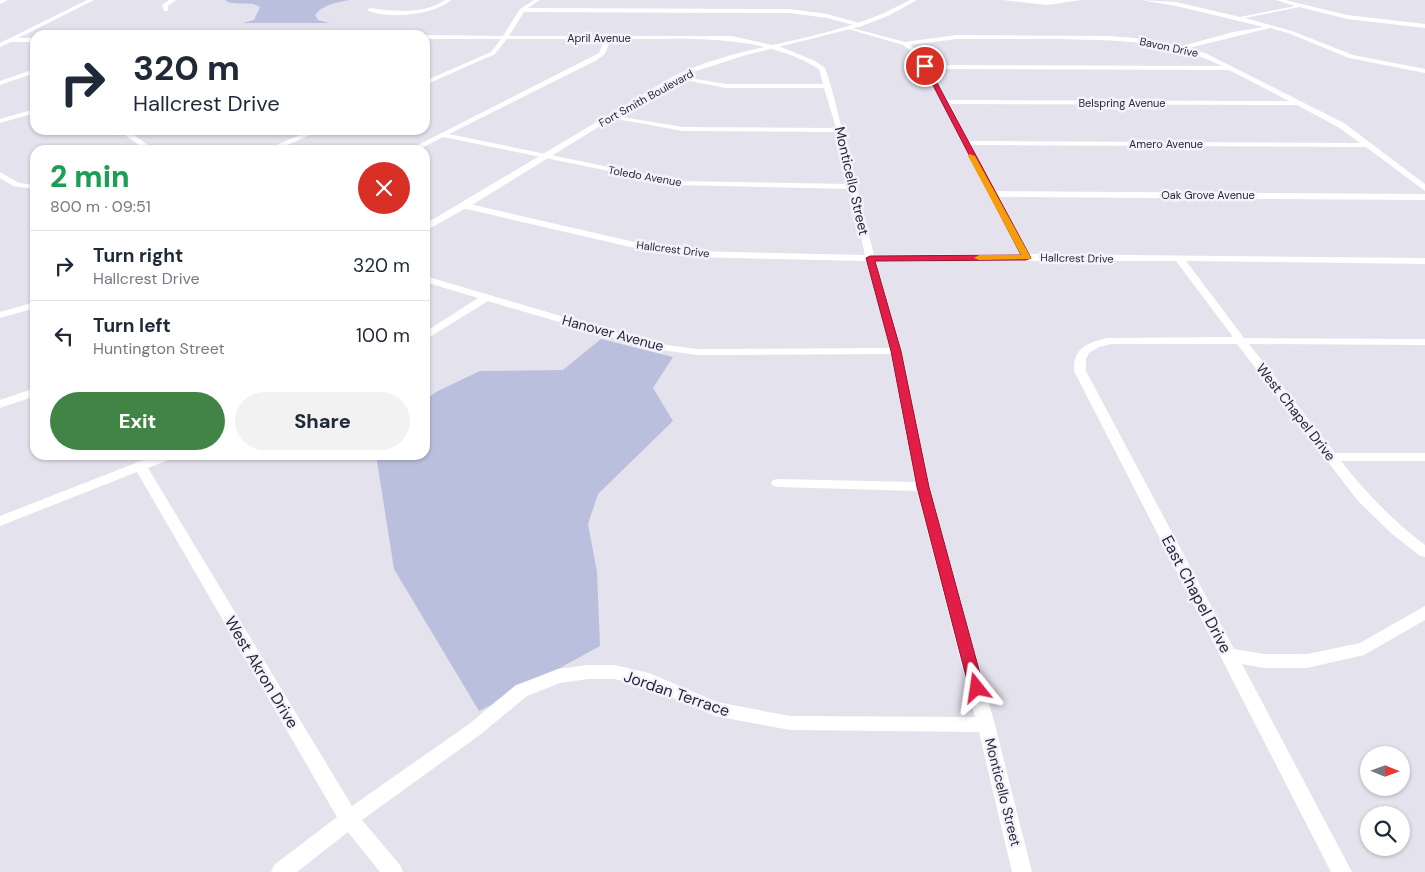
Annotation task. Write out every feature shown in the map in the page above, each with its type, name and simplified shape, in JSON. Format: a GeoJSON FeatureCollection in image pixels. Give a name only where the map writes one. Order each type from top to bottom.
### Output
{"type":"FeatureCollection","features":[{"type":"Feature","properties":{"kind":"street"},"geometry":{"type":"LineString","coordinates":[[0,2],[5,0]]}},
{"type":"Feature","properties":{"kind":"street"},"geometry":{"type":"LineString","coordinates":[[0,45],[90,0]]}},
{"type":"Feature","properties":{"kind":"street"},"geometry":{"type":"LineString","coordinates":[[166,10],[165,5],[173,0]]}},
{"type":"Feature","properties":{"kind":"street"},"geometry":{"type":"LineString","coordinates":[[370,10],[394,13],[419,11],[444,4],[448,0]]}},
{"type":"Feature","properties":{"kind":"street"},"geometry":{"type":"LineString","coordinates":[[430,81],[493,53],[505,38],[522,10],[537,0]]}},
{"type":"Feature","properties":{"kind":"street","name":"Fort Smith Boulevard"},"geometry":{"type":"LineString","coordinates":[[430,225],[677,78],[711,64],[861,25],[889,14],[914,0]]}},
{"type":"Feature","properties":{"kind":"street"},"geometry":{"type":"LineString","coordinates":[[1005,0],[1047,3],[1078,0]]}},
{"type":"Feature","properties":{"kind":"street"},"geometry":{"type":"LineString","coordinates":[[1143,0],[1176,4],[1238,18],[1273,27],[1351,57],[1425,71]]}},
{"type":"Feature","properties":{"kind":"street"},"geometry":{"type":"LineString","coordinates":[[1279,0],[1301,7],[1378,22],[1425,26]]}},
{"type":"Feature","properties":{"kind":"street"},"geometry":{"type":"LineString","coordinates":[[1028,2],[1033,9]]}},
{"type":"Feature","properties":{"kind":"street"},"geometry":{"type":"LineString","coordinates":[[1047,3],[1048,10]]}},
{"type":"Feature","properties":{"kind":"street"},"geometry":{"type":"LineString","coordinates":[[790,11],[794,5]]}},
{"type":"Feature","properties":{"kind":"street"},"geometry":{"type":"LineString","coordinates":[[1238,18],[1301,7]]}},
{"type":"Feature","properties":{"kind":"street"},"geometry":{"type":"LineString","coordinates":[[522,10],[668,8],[790,11],[827,16],[861,25]]}},
{"type":"Feature","properties":{"kind":"street"},"geometry":{"type":"LineString","coordinates":[[1377,31],[1378,22]]}},
{"type":"Feature","properties":{"kind":"street"},"geometry":{"type":"LineString","coordinates":[[1182,48],[1233,34],[1273,27]]}},
{"type":"Feature","properties":{"kind":"street"},"geometry":{"type":"LineString","coordinates":[[850,28],[905,44],[916,52],[945,102],[1026,258]]}},
{"type":"Feature","properties":{"kind":"street","name":"April Avenue"},"geometry":{"type":"LineString","coordinates":[[430,37],[732,38],[771,48]]}},
{"type":"Feature","properties":{"kind":"street","name":"Bavon Drive"},"geometry":{"type":"LineString","coordinates":[[905,44],[957,37],[1109,38],[1135,40],[1182,48],[1231,68],[1340,125],[1425,188]]}},
{"type":"Feature","properties":{"kind":"street"},"geometry":{"type":"LineString","coordinates":[[422,145],[595,59],[605,50],[609,38]]}},
{"type":"Feature","properties":{"kind":"street"},"geometry":{"type":"LineString","coordinates":[[0,40],[30,40]]}},
{"type":"Feature","properties":{"kind":"street","name":"Monticello Street"},"geometry":{"type":"LineString","coordinates":[[771,48],[813,62],[822,68],[828,86],[870,258],[896,351],[923,487],[986,725],[1022,872]]}},
{"type":"Feature","properties":{"kind":"street"},"geometry":{"type":"LineString","coordinates":[[925,66],[1231,68]]}},
{"type":"Feature","properties":{"kind":"street"},"geometry":{"type":"LineString","coordinates":[[0,82],[30,73]]}},
{"type":"Feature","properties":{"kind":"street"},"geometry":{"type":"LineString","coordinates":[[677,78],[726,86],[828,86]]}},
{"type":"Feature","properties":{"kind":"street","name":"Belspring Avenue"},"geometry":{"type":"LineString","coordinates":[[945,102],[1299,103]]}},
{"type":"Feature","properties":{"kind":"street"},"geometry":{"type":"LineString","coordinates":[[0,121],[30,112]]}},
{"type":"Feature","properties":{"kind":"street"},"geometry":{"type":"LineString","coordinates":[[610,117],[683,129],[840,130]]}},
{"type":"Feature","properties":{"kind":"street"},"geometry":{"type":"LineString","coordinates":[[129,135],[144,145]]}},
{"type":"Feature","properties":{"kind":"street"},"geometry":{"type":"LineString","coordinates":[[281,145],[304,135]]}},
{"type":"Feature","properties":{"kind":"street","name":"Toledo Avenue"},"geometry":{"type":"LineString","coordinates":[[442,135],[677,183],[852,187]]}},
{"type":"Feature","properties":{"kind":"street","name":"Amero Avenue"},"geometry":{"type":"LineString","coordinates":[[966,144],[1366,145]]}},
{"type":"Feature","properties":{"kind":"street"},"geometry":{"type":"LineString","coordinates":[[0,174],[10,184],[30,186]]}},
{"type":"Feature","properties":{"kind":"street","name":"Oak Grove Avenue"},"geometry":{"type":"LineString","coordinates":[[992,194],[1425,197]]}},
{"type":"Feature","properties":{"kind":"street","name":"Hallcrest Drive"},"geometry":{"type":"LineString","coordinates":[[464,206],[662,250],[690,254],[870,258],[1425,261]]}},
{"type":"Feature","properties":{"kind":"street","name":"West Chapel Drive"},"geometry":{"type":"LineString","coordinates":[[1180,260],[1363,498],[1396,530],[1425,552]]}},
{"type":"Feature","properties":{"kind":"street","name":"Hanover Avenue"},"geometry":{"type":"LineString","coordinates":[[430,280],[652,346],[697,352],[896,351]]}},
{"type":"Feature","properties":{"kind":"street"},"geometry":{"type":"LineString","coordinates":[[430,334],[487,297]]}},
{"type":"Feature","properties":{"kind":"street"},"geometry":{"type":"LineString","coordinates":[[0,315],[30,306]]}},
{"type":"Feature","properties":{"kind":"street"},"geometry":{"type":"LineString","coordinates":[[1240,340],[1425,342]]}},
{"type":"Feature","properties":{"kind":"street","name":"East Chapel Drive"},"geometry":{"type":"LineString","coordinates":[[1240,340],[1107,341],[1086,350],[1080,358],[1080,371],[1342,872]]}},
{"type":"Feature","properties":{"kind":"street"},"geometry":{"type":"LineString","coordinates":[[0,404],[30,394]]}},
{"type":"Feature","properties":{"kind":"street"},"geometry":{"type":"LineString","coordinates":[[1331,456],[1425,457]]}},
{"type":"Feature","properties":{"kind":"street"},"geometry":{"type":"LineString","coordinates":[[0,521],[155,460]]}},
{"type":"Feature","properties":{"kind":"street","name":"West Akron Drive"},"geometry":{"type":"LineString","coordinates":[[140,466],[349,819],[393,872]]}},
{"type":"Feature","properties":{"kind":"street"},"geometry":{"type":"LineString","coordinates":[[778,483],[923,487]]}},
{"type":"Feature","properties":{"kind":"street"},"geometry":{"type":"LineString","coordinates":[[1229,655],[1264,661],[1307,662],[1364,649],[1425,612]]}},
{"type":"Feature","properties":{"kind":"street","name":"Jordan Terrace"},"geometry":{"type":"LineString","coordinates":[[281,872],[349,819],[475,729],[521,691],[558,676],[588,672],[614,672],[643,678],[715,709],[790,723],[986,725]]}},
{"type":"Feature","properties":{"kind":"shaded area"},"geometry":{"type":"Polygon","coordinates":[[[225,0],[349,0],[326,6],[318,11],[315,15],[318,20],[329,23],[243,23],[254,20],[260,7],[225,0]]]}},
{"type":"Feature","properties":{"kind":"shaded area"},"geometry":{"type":"Polygon","coordinates":[[[601,339],[673,357],[653,388],[673,421],[598,494],[588,524],[597,572],[600,646],[558,669],[516,685],[491,705],[479,711],[394,569],[377,460],[430,460],[430,396],[436,392],[480,371],[563,370],[601,339]]]}},
{"type":"Feature","properties":{"kind":"slow traffic"},"geometry":{"type":"LineString","coordinates":[[972,156],[1026,258],[979,258]]}},
{"type":"Feature","properties":{"kind":"route"},"geometry":{"type":"LineString","coordinates":[[925,66],[1026,258],[870,258],[896,351],[923,487],[977,688]]}}]}
